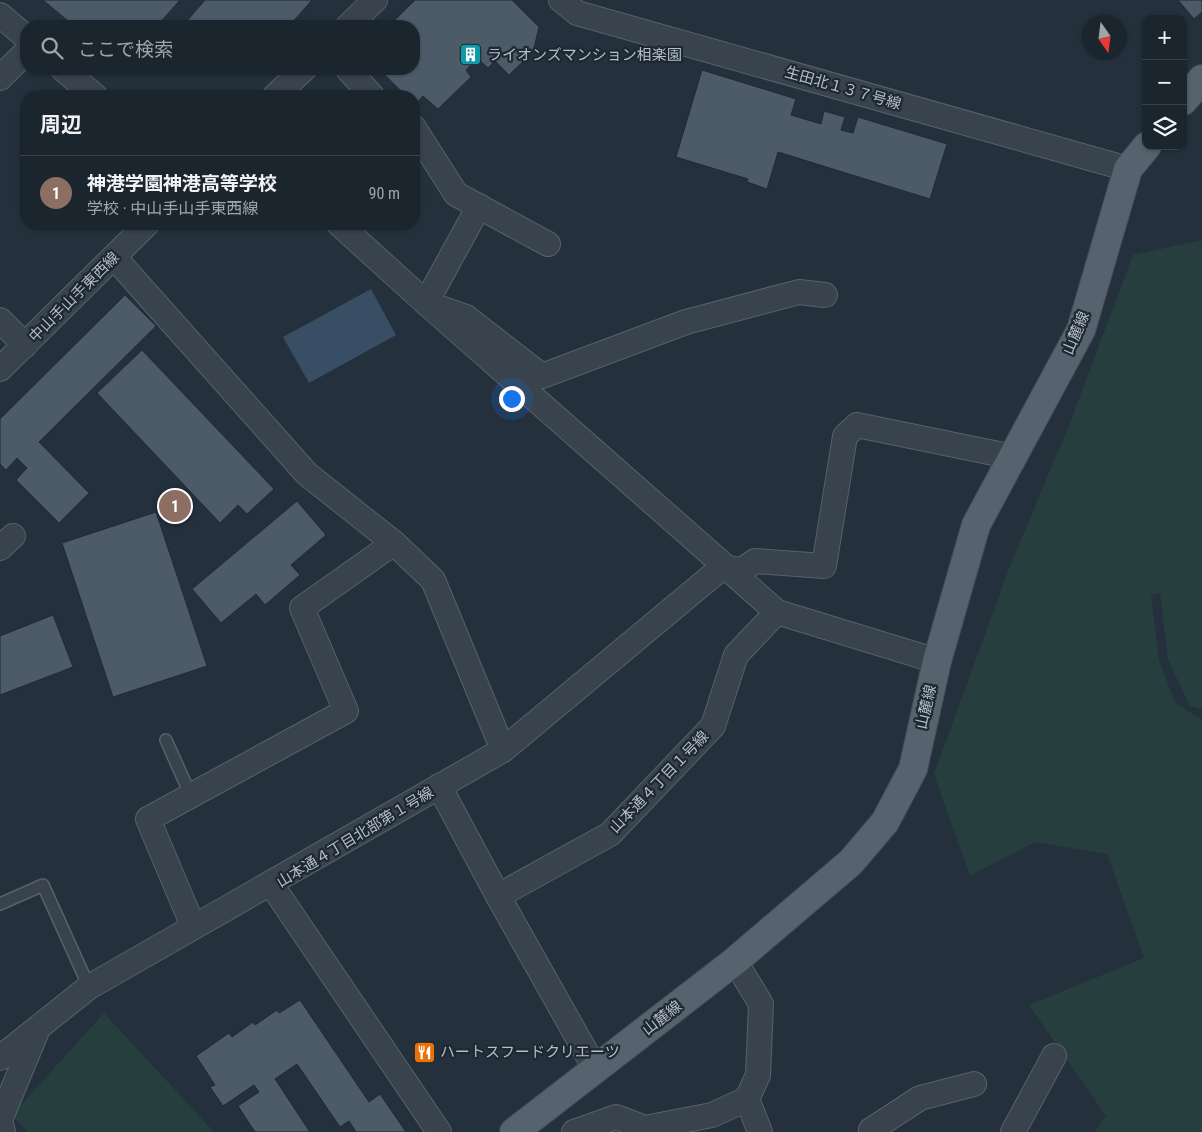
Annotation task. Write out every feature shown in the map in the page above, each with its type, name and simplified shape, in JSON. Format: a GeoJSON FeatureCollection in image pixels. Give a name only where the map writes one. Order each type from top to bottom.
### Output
{"type":"FeatureCollection","features":[{"type":"Feature","properties":{"kind":"main road"},"geometry":{"type":"LineString","coordinates":[[1187,97],[1202,78]]}},
{"type":"Feature","properties":{"kind":"main road","name":"山麓線"},"geometry":{"type":"LineString","coordinates":[[514,1132],[734,961],[851,862],[885,822],[912,768],[936,661],[976,525],[1080,330],[1128,168],[1144,150]]}},
{"type":"Feature","properties":{"kind":"street"},"geometry":{"type":"LineString","coordinates":[[354,20],[375,0]]}},
{"type":"Feature","properties":{"kind":"street","name":"生田北１３７号線"},"geometry":{"type":"LineString","coordinates":[[574,4],[1128,168]]}},
{"type":"Feature","properties":{"kind":"street"},"geometry":{"type":"LineString","coordinates":[[0,15],[20,32]]}},
{"type":"Feature","properties":{"kind":"street"},"geometry":{"type":"LineString","coordinates":[[0,78],[20,58]]}},
{"type":"Feature","properties":{"kind":"street"},"geometry":{"type":"LineString","coordinates":[[70,75],[87,90]]}},
{"type":"Feature","properties":{"kind":"street"},"geometry":{"type":"LineString","coordinates":[[282,90],[298,75]]}},
{"type":"Feature","properties":{"kind":"street"},"geometry":{"type":"LineString","coordinates":[[353,75],[367,90]]}},
{"type":"Feature","properties":{"kind":"street"},"geometry":{"type":"LineString","coordinates":[[420,137],[456,194],[548,244]]}},
{"type":"Feature","properties":{"kind":"street"},"geometry":{"type":"LineString","coordinates":[[426,303],[479,206]]}},
{"type":"Feature","properties":{"kind":"street","name":"中山手山手東西線"},"geometry":{"type":"LineString","coordinates":[[0,369],[141,230]]}},
{"type":"Feature","properties":{"kind":"street"},"geometry":{"type":"LineString","coordinates":[[346,230],[777,612],[936,661]]}},
{"type":"Feature","properties":{"kind":"street"},"geometry":{"type":"LineString","coordinates":[[114,257],[307,474],[394,543],[433,580],[503,750]]}},
{"type":"Feature","properties":{"kind":"street"},"geometry":{"type":"LineString","coordinates":[[426,303],[466,317],[542,376],[686,322],[799,292],[825,295]]}},
{"type":"Feature","properties":{"kind":"street"},"geometry":{"type":"LineString","coordinates":[[0,320],[25,345]]}},
{"type":"Feature","properties":{"kind":"street"},"geometry":{"type":"LineString","coordinates":[[439,786],[503,750],[719,570],[728,568],[742,570],[755,561],[824,566],[845,436],[858,425],[1012,457]]}},
{"type":"Feature","properties":{"kind":"street"},"geometry":{"type":"LineString","coordinates":[[193,926],[148,819],[346,711],[302,608],[394,543]]}},
{"type":"Feature","properties":{"kind":"street","name":"山本通４丁目１号線"},"geometry":{"type":"LineString","coordinates":[[498,896],[610,834],[713,726],[736,655],[777,612]]}},
{"type":"Feature","properties":{"kind":"street","name":"山本通４丁目北部第１号線"},"geometry":{"type":"LineString","coordinates":[[438,1132],[271,884],[439,786],[498,896],[596,1070]]}},
{"type":"Feature","properties":{"kind":"street"},"geometry":{"type":"LineString","coordinates":[[0,1058],[89,986],[271,884]]}},
{"type":"Feature","properties":{"kind":"street"},"geometry":{"type":"LineString","coordinates":[[574,1132],[616,1117],[645,1128],[684,1125],[747,1099],[758,1075],[761,1004],[734,961]]}},
{"type":"Feature","properties":{"kind":"street"},"geometry":{"type":"LineString","coordinates":[[3,1132],[0,1120],[38,1028]]}},
{"type":"Feature","properties":{"kind":"street"},"geometry":{"type":"LineString","coordinates":[[1013,1132],[1054,1056]]}},
{"type":"Feature","properties":{"kind":"street"},"geometry":{"type":"LineString","coordinates":[[870,1131],[920,1098],[974,1084]]}},
{"type":"Feature","properties":{"kind":"street"},"geometry":{"type":"LineString","coordinates":[[747,1099],[760,1132]]}},
{"type":"Feature","properties":{"kind":"lane"},"geometry":{"type":"LineString","coordinates":[[166,740],[191,796]]}},
{"type":"Feature","properties":{"kind":"lane"},"geometry":{"type":"LineString","coordinates":[[0,904],[43,886],[89,986]]}},
{"type":"Feature","properties":{"kind":"green space"},"geometry":{"type":"Polygon","coordinates":[[[1202,240],[1202,709],[1190,706],[1168,660],[1160,593],[1151,595],[1159,660],[1175,703],[1202,720],[1202,1132],[1095,1132],[1106,1116],[1029,1005],[1144,958],[1107,854],[1035,842],[970,876],[934,774],[1011,563],[1068,428],[1133,255],[1202,240]]]}},
{"type":"Feature","properties":{"kind":"green space"},"geometry":{"type":"Polygon","coordinates":[[[104,1013],[214,1132],[28,1132],[12,1115],[104,1013]]]}},
{"type":"Feature","properties":{"kind":"water"},"geometry":{"type":"Polygon","coordinates":[[[371,289],[396,335],[309,383],[283,337],[371,289]]]}},
{"type":"Feature","properties":{"kind":"building"},"geometry":{"type":"Polygon","coordinates":[[[43,0],[180,0],[162,20],[67,20],[43,0]]]}},
{"type":"Feature","properties":{"kind":"building"},"geometry":{"type":"Polygon","coordinates":[[[205,0],[312,0],[294,20],[188,20],[205,0]]]}},
{"type":"Feature","properties":{"kind":"building","name":"ライオンズマンション相楽園"},"geometry":{"type":"Polygon","coordinates":[[[415,0],[512,0],[539,27],[533,52],[509,75],[495,61],[488,68],[478,59],[466,70],[471,77],[438,109],[423,96],[420,99],[420,90],[400,90],[385,75],[420,75],[420,20],[395,20],[415,0]]]}},
{"type":"Feature","properties":{"kind":"building"},"geometry":{"type":"Polygon","coordinates":[[[1178,0],[1202,0],[1202,12],[1194,19],[1178,0]]]}},
{"type":"Feature","properties":{"kind":"building"},"geometry":{"type":"Polygon","coordinates":[[[702,70],[796,99],[791,115],[821,124],[824,111],[845,117],[841,130],[853,133],[858,117],[947,144],[930,199],[778,152],[767,189],[747,182],[748,179],[676,157],[702,70]]]}},
{"type":"Feature","properties":{"kind":"building"},"geometry":{"type":"Polygon","coordinates":[[[125,295],[156,326],[39,442],[89,493],[59,523],[16,480],[27,468],[17,458],[6,470],[0,464],[0,419],[125,295]]]}},
{"type":"Feature","properties":{"kind":"building"},"geometry":{"type":"Polygon","coordinates":[[[142,350],[274,489],[247,514],[238,505],[220,523],[97,393],[142,350]]]}},
{"type":"Feature","properties":{"kind":"building"},"geometry":{"type":"Polygon","coordinates":[[[297,501],[326,535],[291,565],[300,575],[265,605],[256,594],[221,623],[192,589],[297,501]]]}},
{"type":"Feature","properties":{"kind":"building"},"geometry":{"type":"Polygon","coordinates":[[[156,512],[207,666],[113,697],[62,543],[156,512]]]}},
{"type":"Feature","properties":{"kind":"building"},"geometry":{"type":"Polygon","coordinates":[[[53,615],[73,667],[0,695],[0,636],[53,615]]]}},
{"type":"Feature","properties":{"kind":"building"},"geometry":{"type":"Polygon","coordinates":[[[300,1000],[369,1102],[380,1094],[406,1132],[356,1132],[349,1121],[340,1127],[297,1064],[275,1079],[310,1132],[255,1132],[238,1106],[259,1092],[254,1085],[223,1106],[210,1087],[215,1085],[196,1056],[229,1033],[232,1037],[253,1022],[255,1025],[277,1010],[279,1013],[300,1000]]]}},
{"type":"Feature","properties":{"kind":"place","name":"ライオンズマンション相楽園"},"geometry":{"type":"Point","coordinates":[471,55]}},
{"type":"Feature","properties":{"kind":"place","name":"神港学園神港高等学校"},"geometry":{"type":"Point","coordinates":[175,506]}},
{"type":"Feature","properties":{"kind":"place","name":"ハートスフードクリエーツ"},"geometry":{"type":"Point","coordinates":[424,1052]}}]}
